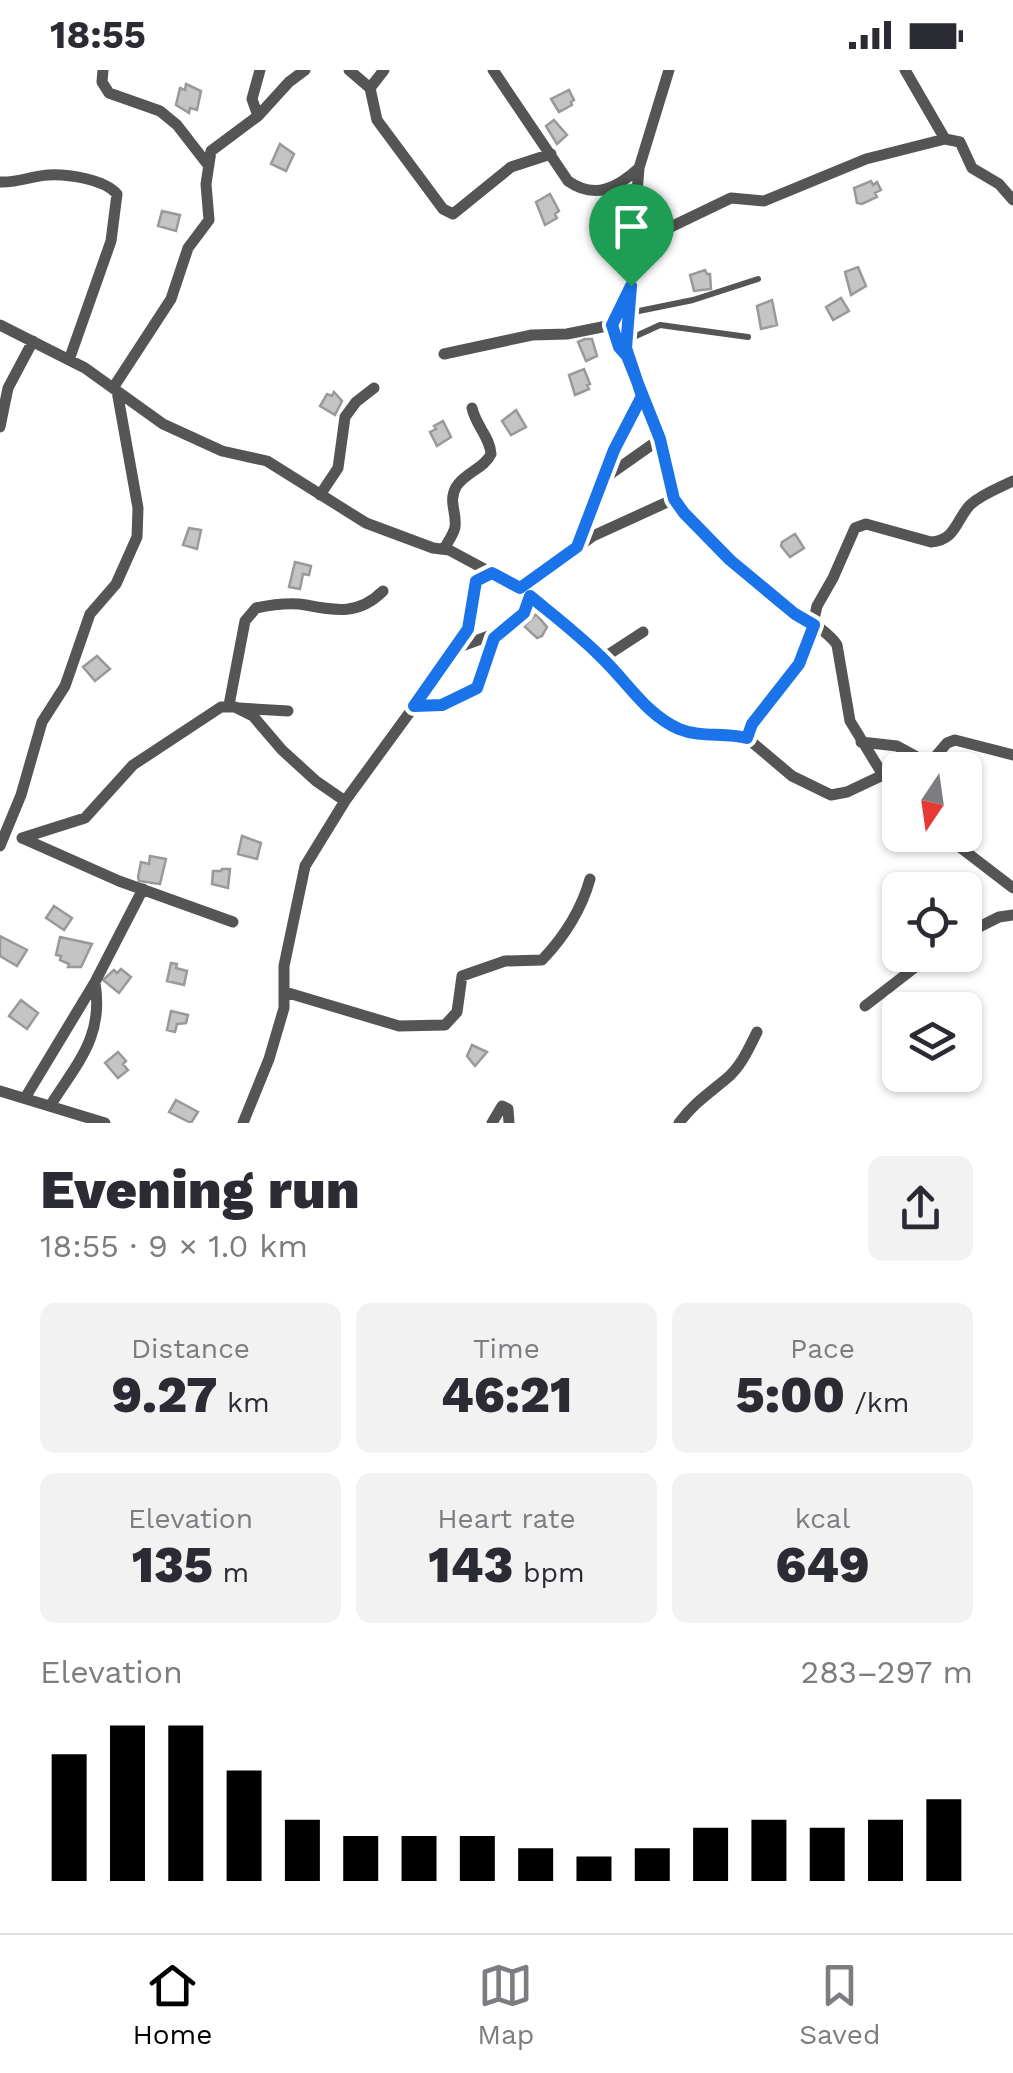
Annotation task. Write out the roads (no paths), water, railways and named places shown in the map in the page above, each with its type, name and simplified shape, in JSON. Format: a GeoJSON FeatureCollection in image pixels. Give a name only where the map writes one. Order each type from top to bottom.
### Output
{"type":"FeatureCollection","features":[{"type":"Feature","properties":{"kind":"street"},"geometry":{"type":"LineString","coordinates":[[103,70],[103,84],[109,93],[160,111],[208,165]]}},
{"type":"Feature","properties":{"kind":"street"},"geometry":{"type":"LineString","coordinates":[[258,116],[252,99],[260,70]]}},
{"type":"Feature","properties":{"kind":"street"},"geometry":{"type":"LineString","coordinates":[[0,846],[37,736],[65,686],[90,614],[116,584],[137,537],[138,508],[115,390],[171,299],[188,248],[209,220],[208,165],[214,146],[258,116],[305,70]]}},
{"type":"Feature","properties":{"kind":"street"},"geometry":{"type":"LineString","coordinates":[[349,70],[370,88],[377,120],[444,209],[453,214],[511,167],[551,154]]}},
{"type":"Feature","properties":{"kind":"street"},"geometry":{"type":"LineString","coordinates":[[370,88],[384,70]]}},
{"type":"Feature","properties":{"kind":"street"},"geometry":{"type":"LineString","coordinates":[[493,70],[568,182],[590,192],[619,186],[638,168]]}},
{"type":"Feature","properties":{"kind":"street"},"geometry":{"type":"LineString","coordinates":[[669,70],[638,168],[627,356],[660,439],[674,499],[706,540],[795,614],[832,638],[837,645],[850,722],[882,774]]}},
{"type":"Feature","properties":{"kind":"street"},"geometry":{"type":"LineString","coordinates":[[905,70],[945,139]]}},
{"type":"Feature","properties":{"kind":"street"},"geometry":{"type":"LineString","coordinates":[[634,250],[654,235],[731,198],[764,200],[866,159],[945,139],[960,142],[972,168],[999,184],[1013,200]]}},
{"type":"Feature","properties":{"kind":"street"},"geometry":{"type":"LineString","coordinates":[[0,182],[59,175],[108,186],[117,194],[111,241],[69,360]]}},
{"type":"Feature","properties":{"kind":"street"},"geometry":{"type":"LineString","coordinates":[[627,356],[619,347],[612,325],[631,286]]}},
{"type":"Feature","properties":{"kind":"street"},"geometry":{"type":"LineString","coordinates":[[0,324],[69,360],[163,424],[222,451],[267,461],[375,527],[444,549],[525,592],[603,658],[651,711],[668,723],[697,735],[718,733],[747,738],[792,776],[831,794],[847,792],[882,775]]}},
{"type":"Feature","properties":{"kind":"street"},"geometry":{"type":"LineString","coordinates":[[444,354],[532,335],[567,334],[612,325]]}},
{"type":"Feature","properties":{"kind":"street"},"geometry":{"type":"LineString","coordinates":[[0,427],[8,388],[33,341]]}},
{"type":"Feature","properties":{"kind":"street"},"geometry":{"type":"LineString","coordinates":[[320,494],[338,468],[345,417],[374,388]]}},
{"type":"Feature","properties":{"kind":"street"},"geometry":{"type":"LineString","coordinates":[[577,547],[614,450],[642,396]]}},
{"type":"Feature","properties":{"kind":"street"},"geometry":{"type":"LineString","coordinates":[[444,549],[455,527],[451,505],[455,488],[491,454],[490,443],[476,426],[472,408]]}},
{"type":"Feature","properties":{"kind":"street"},"geometry":{"type":"LineString","coordinates":[[605,478],[660,439]]}},
{"type":"Feature","properties":{"kind":"street"},"geometry":{"type":"LineString","coordinates":[[747,738],[752,724],[807,650],[817,606],[854,528],[866,524],[941,541],[953,532],[973,503],[1013,482]]}},
{"type":"Feature","properties":{"kind":"street"},"geometry":{"type":"LineString","coordinates":[[456,649],[497,633],[524,613],[525,592],[577,547],[651,507],[674,499]]}},
{"type":"Feature","properties":{"kind":"street"},"geometry":{"type":"LineString","coordinates":[[243,1123],[284,1008],[284,966],[302,877],[345,801],[456,649],[469,626],[472,586],[492,573]]}},
{"type":"Feature","properties":{"kind":"street"},"geometry":{"type":"LineString","coordinates":[[234,707],[245,621],[256,608],[300,604],[348,611],[358,609],[383,591]]}},
{"type":"Feature","properties":{"kind":"street"},"geometry":{"type":"LineString","coordinates":[[603,658],[643,632]]}},
{"type":"Feature","properties":{"kind":"street"},"geometry":{"type":"LineString","coordinates":[[414,706],[442,705],[471,694],[482,680],[497,633]]}},
{"type":"Feature","properties":{"kind":"street"},"geometry":{"type":"LineString","coordinates":[[22,838],[85,818],[132,765],[221,707],[288,711]]}},
{"type":"Feature","properties":{"kind":"street"},"geometry":{"type":"LineString","coordinates":[[234,707],[252,716],[282,750],[345,801]]}},
{"type":"Feature","properties":{"kind":"street"},"geometry":{"type":"LineString","coordinates":[[939,752],[956,740],[1013,756]]}},
{"type":"Feature","properties":{"kind":"street"},"geometry":{"type":"LineString","coordinates":[[861,742],[898,746],[906,752]]}},
{"type":"Feature","properties":{"kind":"street"},"geometry":{"type":"LineString","coordinates":[[3,829],[143,889],[233,922]]}},
{"type":"Feature","properties":{"kind":"street"},"geometry":{"type":"LineString","coordinates":[[966,852],[1013,888]]}},
{"type":"Feature","properties":{"kind":"street"},"geometry":{"type":"LineString","coordinates":[[285,992],[398,1026],[445,1025],[456,1012],[462,976],[505,960],[542,960],[563,938],[590,879]]}},
{"type":"Feature","properties":{"kind":"street"},"geometry":{"type":"LineString","coordinates":[[25,1098],[95,982],[143,889]]}},
{"type":"Feature","properties":{"kind":"street"},"geometry":{"type":"LineString","coordinates":[[982,926],[1013,915]]}},
{"type":"Feature","properties":{"kind":"street"},"geometry":{"type":"LineString","coordinates":[[865,1006],[910,972]]}},
{"type":"Feature","properties":{"kind":"street"},"geometry":{"type":"LineString","coordinates":[[50,1106],[94,1035],[95,982]]}},
{"type":"Feature","properties":{"kind":"street"},"geometry":{"type":"LineString","coordinates":[[679,1123],[696,1101],[728,1078],[742,1062],[757,1032]]}},
{"type":"Feature","properties":{"kind":"street"},"geometry":{"type":"LineString","coordinates":[[0,1090],[106,1123]]}},
{"type":"Feature","properties":{"kind":"street"},"geometry":{"type":"LineString","coordinates":[[492,1123],[502,1106],[508,1109],[509,1123]]}},
{"type":"Feature","properties":{"kind":"lane"},"geometry":{"type":"LineString","coordinates":[[628,313],[693,300],[758,279]]}},
{"type":"Feature","properties":{"kind":"lane"},"geometry":{"type":"LineString","coordinates":[[626,341],[660,325],[748,337]]}}]}
